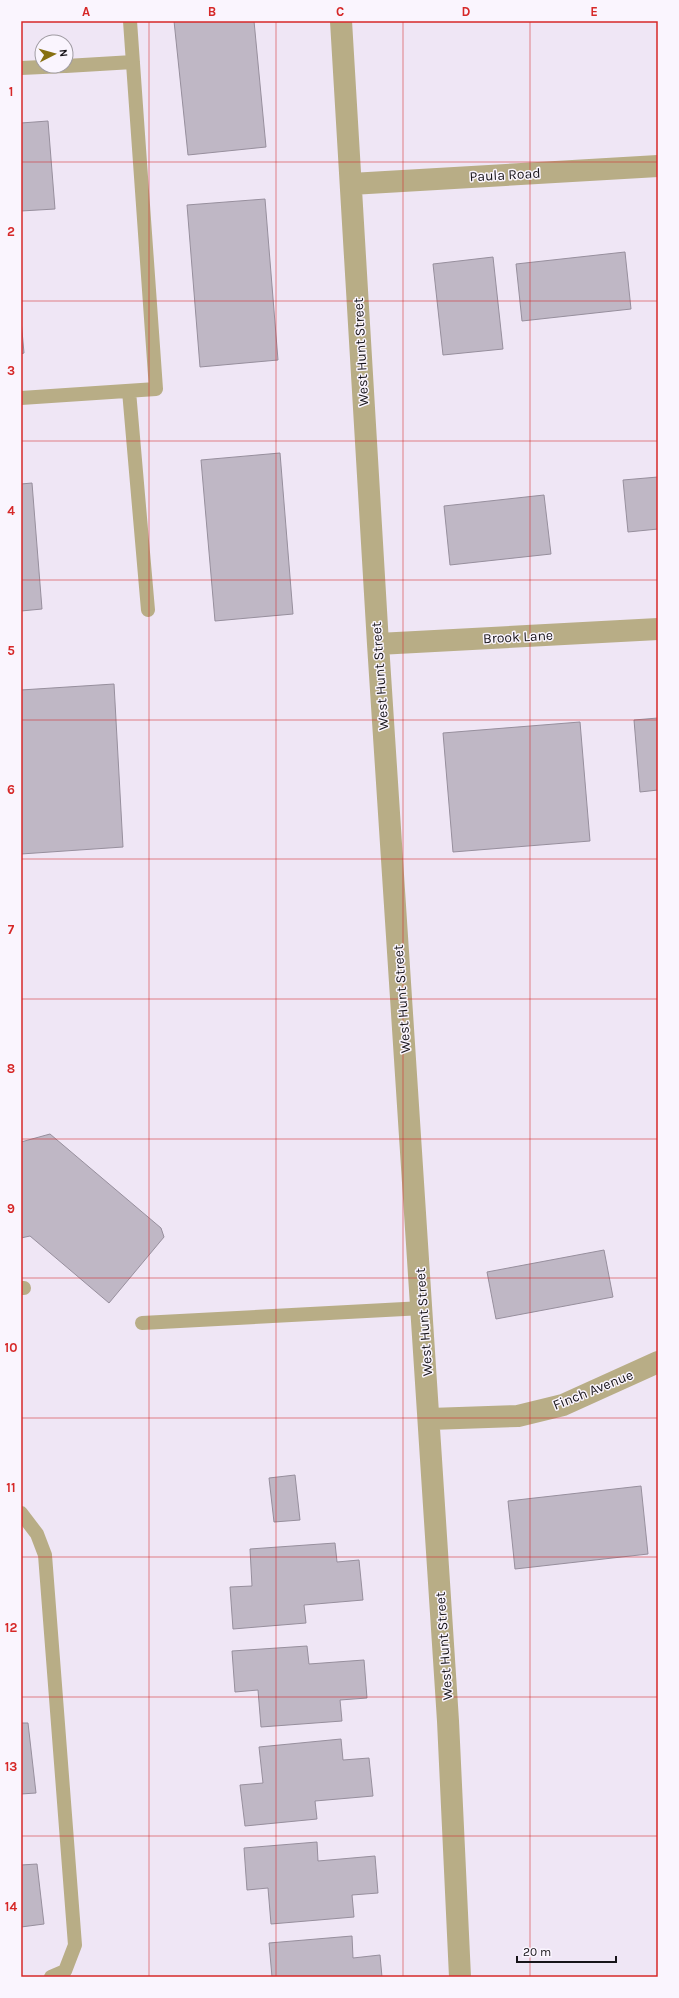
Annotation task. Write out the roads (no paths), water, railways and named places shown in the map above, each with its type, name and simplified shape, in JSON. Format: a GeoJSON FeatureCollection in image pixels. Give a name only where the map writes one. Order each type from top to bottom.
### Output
{"type":"FeatureCollection","features":[{"type":"Feature","properties":{"kind":"street","name":"West Hunt Street"},"geometry":{"type":"LineString","coordinates":[[341,21],[352,184],[378,644],[430,1419],[448,1721],[460,1977]]}},
{"type":"Feature","properties":{"kind":"street","name":"Paula Road"},"geometry":{"type":"LineString","coordinates":[[352,184],[658,166]]}},
{"type":"Feature","properties":{"kind":"street","name":"Brook Lane"},"geometry":{"type":"LineString","coordinates":[[378,644],[658,629]]}},
{"type":"Feature","properties":{"kind":"street","name":"Finch Avenue"},"geometry":{"type":"LineString","coordinates":[[430,1419],[475,1419],[526,1414],[563,1405],[658,1362]]}},
{"type":"Feature","properties":{"kind":"lane"},"geometry":{"type":"LineString","coordinates":[[21,398],[156,389],[130,21]]}},
{"type":"Feature","properties":{"kind":"lane"},"geometry":{"type":"LineString","coordinates":[[74,65],[133,62]]}},
{"type":"Feature","properties":{"kind":"lane"},"geometry":{"type":"LineString","coordinates":[[21,68],[34,67]]}},
{"type":"Feature","properties":{"kind":"lane"},"geometry":{"type":"LineString","coordinates":[[129,391],[148,610]]}},
{"type":"Feature","properties":{"kind":"lane"},"geometry":{"type":"LineString","coordinates":[[142,1323],[423,1308]]}},
{"type":"Feature","properties":{"kind":"lane"},"geometry":{"type":"LineString","coordinates":[[21,1513],[36,1534],[45,1555],[75,1937],[75,1945],[65,1971],[52,1977]]}}]}
